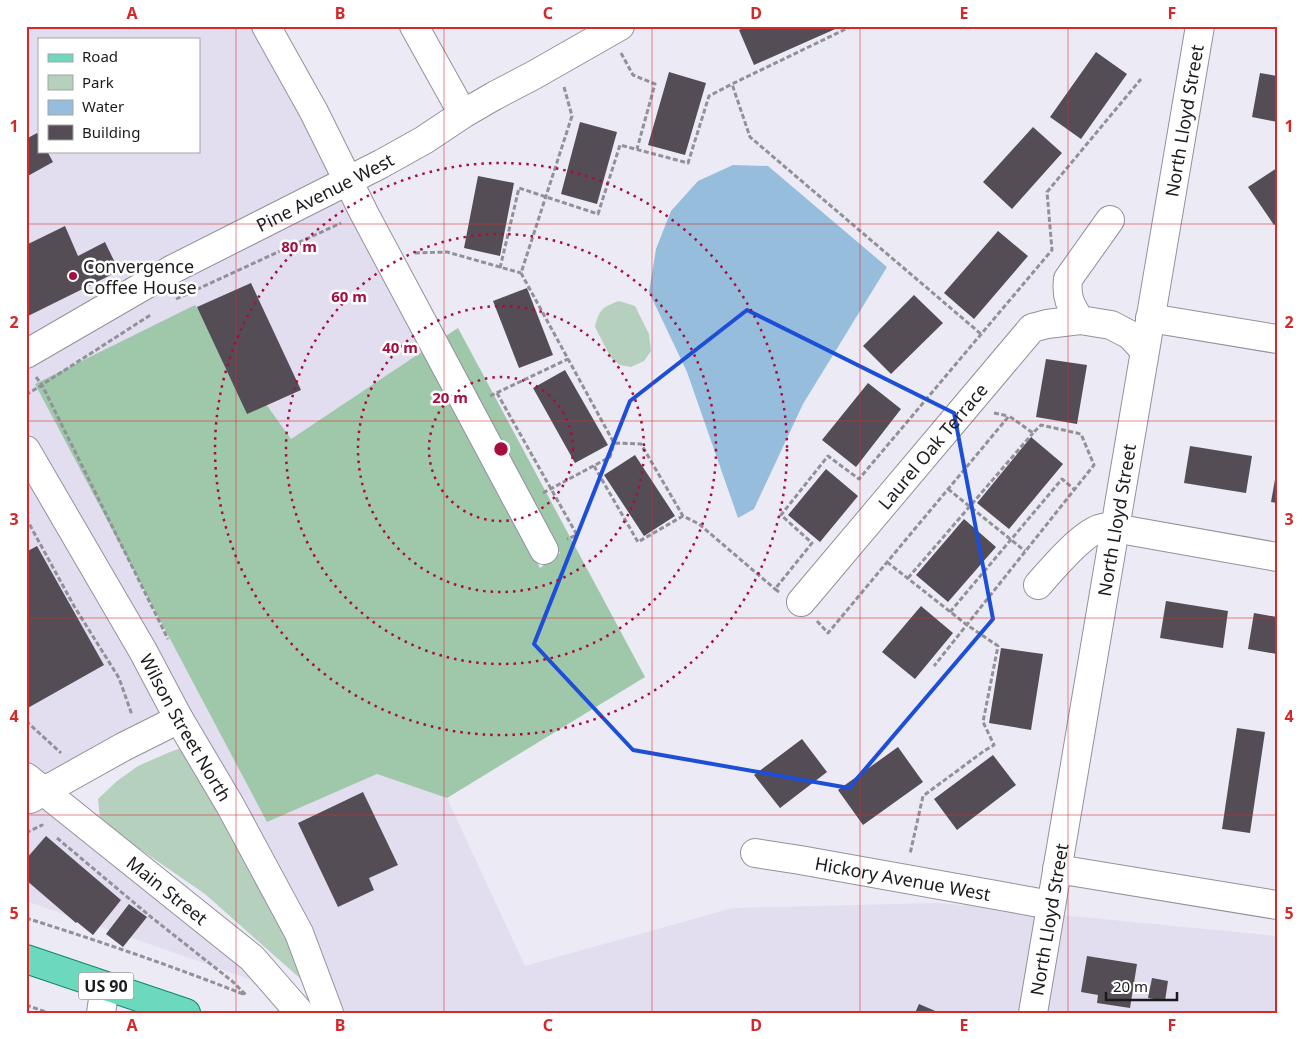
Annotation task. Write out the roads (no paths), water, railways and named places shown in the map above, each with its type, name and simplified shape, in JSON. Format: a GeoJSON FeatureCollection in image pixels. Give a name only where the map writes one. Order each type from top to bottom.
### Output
{"type":"FeatureCollection","features":[{"type":"Feature","properties":{"kind":"main road","name":"US 90"},"geometry":{"type":"LineString","coordinates":[[26,959],[186,1013]]}},
{"type":"Feature","properties":{"kind":"street"},"geometry":{"type":"LineString","coordinates":[[266,26],[314,112],[347,181],[544,550]]}},
{"type":"Feature","properties":{"kind":"street"},"geometry":{"type":"LineString","coordinates":[[414,26],[464,114]]}},
{"type":"Feature","properties":{"kind":"street","name":"North Lloyd Street"},"geometry":{"type":"LineString","coordinates":[[1033,1013],[1051,905],[1064,870],[1114,528],[1200,26]]}},
{"type":"Feature","properties":{"kind":"street","name":"Pine Avenue West"},"geometry":{"type":"LineString","coordinates":[[29,362],[171,270],[381,164],[424,140],[464,114],[615,29]]}},
{"type":"Feature","properties":{"kind":"street"},"geometry":{"type":"LineString","coordinates":[[1080,320],[1070,306],[1067,291],[1068,279],[1110,220]]}},
{"type":"Feature","properties":{"kind":"street"},"geometry":{"type":"LineString","coordinates":[[1150,318],[1277,339]]}},
{"type":"Feature","properties":{"kind":"street","name":"Laurel Oak Terrace"},"geometry":{"type":"LineString","coordinates":[[801,602],[1032,328],[1080,320],[1111,325],[1130,335],[1144,350]]}},
{"type":"Feature","properties":{"kind":"street","name":"Wilson Street North"},"geometry":{"type":"LineString","coordinates":[[26,450],[143,651],[179,719],[230,805],[300,933],[329,1013]]}},
{"type":"Feature","properties":{"kind":"street"},"geometry":{"type":"LineString","coordinates":[[1038,584],[1085,536],[1102,528],[1114,528],[1277,557]]}},
{"type":"Feature","properties":{"kind":"street"},"geometry":{"type":"LineString","coordinates":[[32,790],[179,719]]}},
{"type":"Feature","properties":{"kind":"street","name":"Main Street"},"geometry":{"type":"LineString","coordinates":[[32,790],[252,958],[300,1013]]}},
{"type":"Feature","properties":{"kind":"street","name":"Hickory Avenue West"},"geometry":{"type":"LineString","coordinates":[[754,853],[1051,905]]}},
{"type":"Feature","properties":{"kind":"street"},"geometry":{"type":"LineString","coordinates":[[1064,870],[1277,905]]}},
{"type":"Feature","properties":{"kind":"street"},"geometry":{"type":"LineString","coordinates":[[101,1013],[105,986]]}},
{"type":"Feature","properties":{"kind":"water"},"geometry":{"type":"Polygon","coordinates":[[[733,165],[768,166],[887,267],[803,404],[754,509],[738,518],[687,372],[649,292],[656,249],[671,211],[698,181],[733,165]]]}},
{"type":"Feature","properties":{"kind":"place","name":"Convergence Coffee House"},"geometry":{"type":"Point","coordinates":[73,276]}}]}
